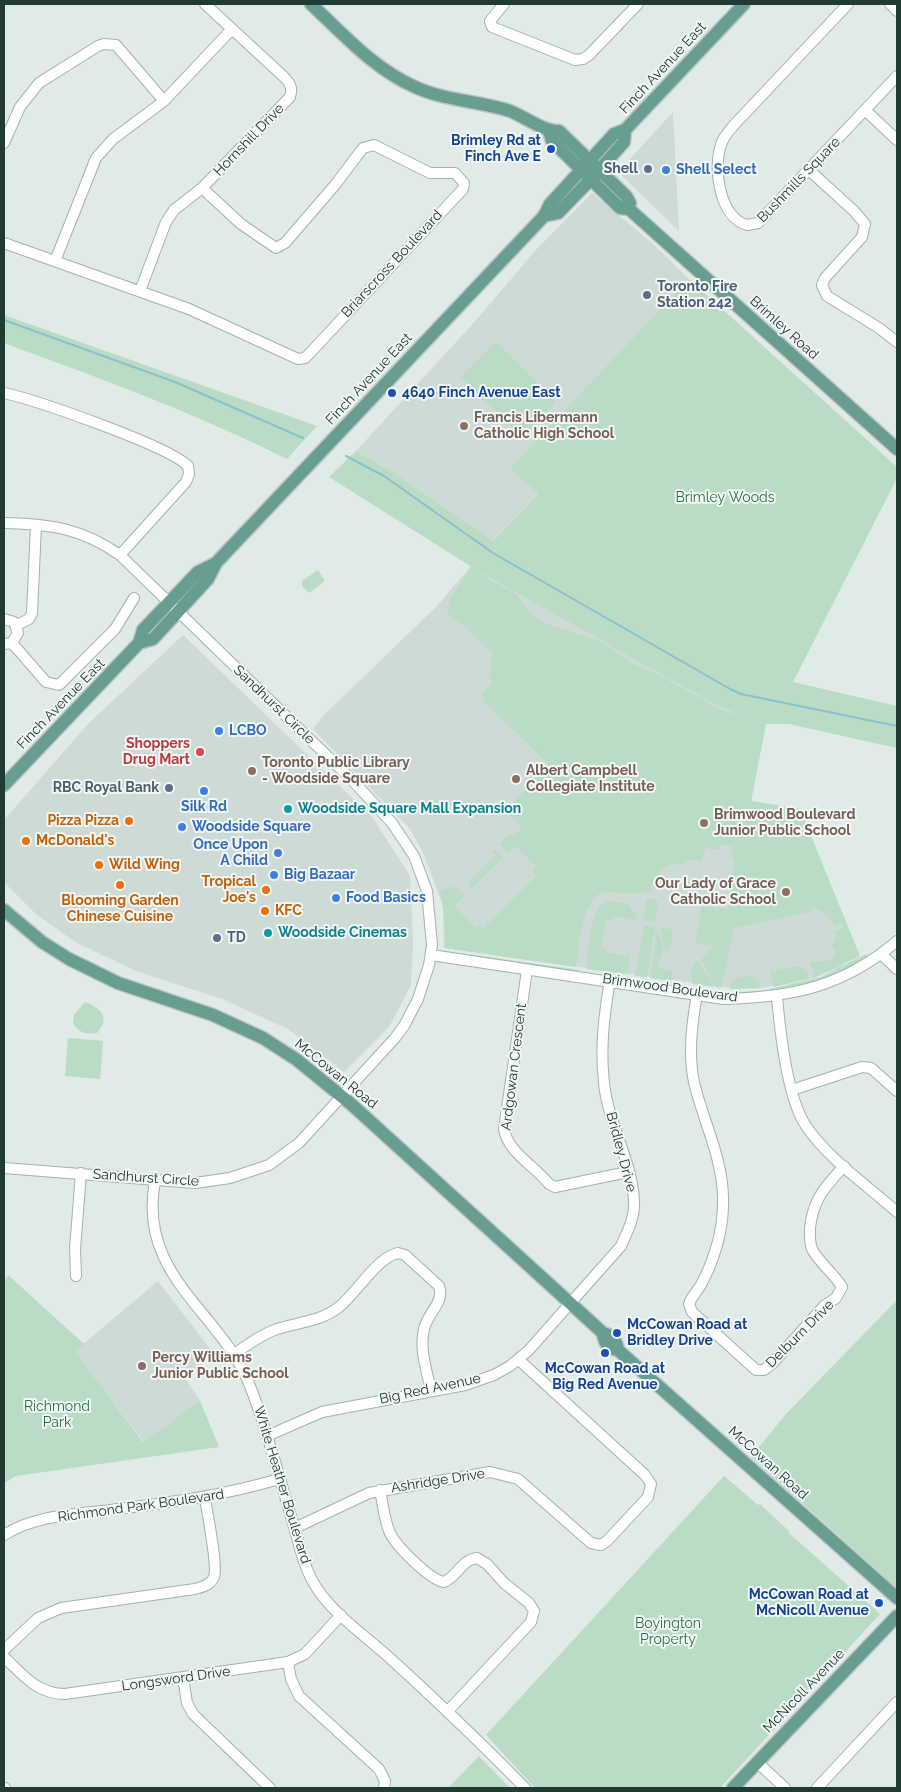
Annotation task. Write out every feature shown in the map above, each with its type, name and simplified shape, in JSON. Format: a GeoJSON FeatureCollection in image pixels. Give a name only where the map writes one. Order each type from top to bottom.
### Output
{"type":"FeatureCollection","features":[{"type":"Feature","properties":{"kind":"main road","name":"Brimley Road"},"geometry":{"type":"LineString","coordinates":[[311,4],[364,54],[387,71],[416,88],[484,103],[512,112],[549,131],[552,141],[586,164],[600,169],[629,199],[629,209]]}},
{"type":"Feature","properties":{"kind":"main road","name":"Finch Avenue East"},"geometry":{"type":"LineString","coordinates":[[4,785],[139,644],[144,630],[174,607],[198,572],[216,563],[544,216],[550,204],[614,134],[625,130],[744,4]]}},
{"type":"Feature","properties":{"kind":"main road","name":"Finch Avenue East"},"geometry":{"type":"LineString","coordinates":[[544,216],[558,213],[591,179],[624,142],[625,130]]}},
{"type":"Feature","properties":{"kind":"main road","name":"Brimley Road"},"geometry":{"type":"LineString","coordinates":[[586,164],[591,179],[620,208],[629,209],[897,449]]}},
{"type":"Feature","properties":{"kind":"main road","name":"McCowan Road"},"geometry":{"type":"LineString","coordinates":[[4,910],[42,942],[118,983],[213,1015],[262,1038],[297,1060],[342,1096],[603,1333],[604,1342],[612,1349],[618,1350],[897,1598]]}},
{"type":"Feature","properties":{"kind":"main road","name":"McNicoll Avenue"},"geometry":{"type":"LineString","coordinates":[[732,1788],[897,1616]]}},
{"type":"Feature","properties":{"kind":"street","name":"Hornshill Drive"},"geometry":{"type":"LineString","coordinates":[[140,291],[166,222],[184,201],[202,188],[290,97],[292,90],[291,84],[283,76],[205,4]]}},
{"type":"Feature","properties":{"kind":"street"},"geometry":{"type":"LineString","coordinates":[[504,4],[490,21],[492,28],[575,60],[589,55],[638,4]]}},
{"type":"Feature","properties":{"kind":"street","name":"Bushmills Square"},"geometry":{"type":"LineString","coordinates":[[848,4],[734,125],[721,144],[718,167],[723,199],[734,217],[747,225],[758,223],[897,76]]}},
{"type":"Feature","properties":{"kind":"street"},"geometry":{"type":"LineString","coordinates":[[890,4],[897,10]]}},
{"type":"Feature","properties":{"kind":"street"},"geometry":{"type":"LineString","coordinates":[[55,261],[96,158],[113,139],[164,101],[232,29]]}},
{"type":"Feature","properties":{"kind":"street"},"geometry":{"type":"LineString","coordinates":[[4,143],[16,115],[29,93],[51,74],[104,44],[116,45],[164,101]]}},
{"type":"Feature","properties":{"kind":"street"},"geometry":{"type":"LineString","coordinates":[[866,110],[897,140]]}},
{"type":"Feature","properties":{"kind":"street","name":"Briarscross Boulevard"},"geometry":{"type":"LineString","coordinates":[[4,243],[189,309],[298,359],[305,358],[463,190],[464,183],[456,173],[430,172],[368,145],[362,148],[335,185],[285,242],[276,248],[241,224],[202,188]]}},
{"type":"Feature","properties":{"kind":"street"},"geometry":{"type":"LineString","coordinates":[[809,170],[854,210],[865,224],[862,237],[824,278],[823,291],[834,302],[879,328],[897,342]]}},
{"type":"Feature","properties":{"kind":"street"},"geometry":{"type":"LineString","coordinates":[[4,392],[118,432],[176,456],[188,466],[189,474],[186,482],[120,555]]}},
{"type":"Feature","properties":{"kind":"street","name":"Sandhurst Circle"},"geometry":{"type":"LineString","coordinates":[[4,523],[36,524],[81,533],[100,541],[120,555],[351,779],[392,823],[414,856],[427,891],[431,914],[430,955],[424,983],[404,1026],[299,1143],[269,1165],[212,1182],[155,1181],[81,1173],[4,1168]]}},
{"type":"Feature","properties":{"kind":"street"},"geometry":{"type":"LineString","coordinates":[[17,625],[29,620],[32,613],[36,524]]}},
{"type":"Feature","properties":{"kind":"street"},"geometry":{"type":"LineString","coordinates":[[17,625],[17,637],[8,644],[46,682],[59,685],[115,629],[134,598]]}},
{"type":"Feature","properties":{"kind":"street"},"geometry":{"type":"LineString","coordinates":[[4,619],[10,620],[17,625]]}},
{"type":"Feature","properties":{"kind":"street","name":"Brimwood Boulevard"},"geometry":{"type":"LineString","coordinates":[[430,955],[724,998],[777,996],[802,991],[842,978],[881,954],[897,941]]}},
{"type":"Feature","properties":{"kind":"street"},"geometry":{"type":"LineString","coordinates":[[881,954],[897,969]]}},
{"type":"Feature","properties":{"kind":"street","name":"Ardgowan Crescent"},"geometry":{"type":"LineString","coordinates":[[527,970],[504,1130],[505,1136],[514,1149],[548,1184],[555,1187],[628,1172]]}},
{"type":"Feature","properties":{"kind":"street","name":"Bridley Drive"},"geometry":{"type":"LineString","coordinates":[[571,1304],[621,1246],[629,1229],[634,1202],[628,1172],[607,1102],[604,1083],[602,1039],[610,980]]}},
{"type":"Feature","properties":{"kind":"street","name":"Delburn Drive"},"geometry":{"type":"LineString","coordinates":[[697,994],[692,1036],[692,1065],[697,1093],[720,1169],[723,1197],[721,1225],[715,1255],[701,1286],[689,1304],[692,1312],[756,1370],[764,1370],[772,1364],[824,1306],[836,1298],[840,1292],[842,1287],[812,1249],[810,1232],[813,1208],[817,1199],[844,1166]]}},
{"type":"Feature","properties":{"kind":"street"},"geometry":{"type":"LineString","coordinates":[[777,996],[792,1090],[806,1125],[815,1138],[844,1166],[897,1212]]}},
{"type":"Feature","properties":{"kind":"street"},"geometry":{"type":"LineString","coordinates":[[792,1090],[862,1066],[871,1068],[897,1091]]}},
{"type":"Feature","properties":{"kind":"street"},"geometry":{"type":"LineString","coordinates":[[76,1276],[75,1249],[81,1173]]}},
{"type":"Feature","properties":{"kind":"street","name":"White Heather Boulevard"},"geometry":{"type":"LineString","coordinates":[[155,1181],[152,1209],[164,1261],[197,1310],[233,1355],[250,1385],[302,1556],[317,1588],[341,1615],[448,1711],[525,1788]]}},
{"type":"Feature","properties":{"kind":"street"},"geometry":{"type":"LineString","coordinates":[[233,1355],[259,1337],[277,1329],[309,1322],[337,1309],[385,1259],[398,1253],[412,1261],[439,1286],[441,1292],[440,1299],[425,1322],[423,1331],[422,1349],[431,1391]]}},
{"type":"Feature","properties":{"kind":"street","name":"Big Red Avenue"},"geometry":{"type":"LineString","coordinates":[[267,1436],[322,1412],[478,1381],[519,1360],[571,1304]]}},
{"type":"Feature","properties":{"kind":"street","name":"Ashridge Drive"},"geometry":{"type":"LineString","coordinates":[[295,1528],[357,1498],[380,1490],[472,1473],[490,1472],[518,1479],[528,1486],[591,1543],[601,1545],[607,1541],[648,1497],[651,1484],[645,1475],[519,1360]]}},
{"type":"Feature","properties":{"kind":"street","name":"Richmond Park Boulevard"},"geometry":{"type":"LineString","coordinates":[[4,1534],[40,1520],[205,1498],[233,1493],[279,1479]]}},
{"type":"Feature","properties":{"kind":"street"},"geometry":{"type":"LineString","coordinates":[[380,1490],[386,1523],[393,1538],[433,1578],[444,1582],[451,1579],[467,1561],[477,1558],[487,1564],[498,1578],[529,1603],[534,1611],[531,1622],[448,1711]]}},
{"type":"Feature","properties":{"kind":"street"},"geometry":{"type":"LineString","coordinates":[[4,1650],[38,1618],[61,1608],[195,1589],[211,1582],[216,1569],[205,1498]]}},
{"type":"Feature","properties":{"kind":"street","name":"Longsword Drive"},"geometry":{"type":"LineString","coordinates":[[4,1657],[36,1687],[54,1694],[288,1662],[300,1658],[310,1650],[341,1615]]}},
{"type":"Feature","properties":{"kind":"street"},"geometry":{"type":"LineString","coordinates":[[288,1662],[291,1679],[299,1696],[379,1769],[385,1781],[384,1788]]}},
{"type":"Feature","properties":{"kind":"street"},"geometry":{"type":"LineString","coordinates":[[182,1678],[187,1703],[193,1714],[270,1788]]}},
{"type":"Feature","properties":{"kind":"street"},"geometry":{"type":"LineString","coordinates":[[818,1788],[897,1702]]}},
{"type":"Feature","properties":{"kind":"street"},"geometry":{"type":"LineString","coordinates":[[757,1762],[785,1788]]}},
{"type":"Feature","properties":{"kind":"shaded area"},"geometry":{"type":"Polygon","coordinates":[[[673,112],[679,231],[618,172],[673,112]]]}},
{"type":"Feature","properties":{"kind":"shaded area"},"geometry":{"type":"Polygon","coordinates":[[[592,193],[653,244],[689,279],[511,468],[538,494],[492,541],[393,472],[356,451],[478,318],[533,253],[592,193]]]}},
{"type":"Feature","properties":{"kind":"shaded area","name":"Albert Campbell Collegiate Institute"},"geometry":{"type":"Polygon","coordinates":[[[471,566],[714,704],[766,724],[751,801],[800,809],[858,953],[839,968],[813,978],[760,988],[723,987],[444,948],[443,905],[424,855],[410,829],[313,729],[323,716],[436,607],[471,566]]]}},
{"type":"Feature","properties":{"kind":"shaded area"},"geometry":{"type":"Polygon","coordinates":[[[183,635],[373,818],[410,876],[413,942],[411,985],[389,1027],[344,1072],[288,1029],[222,999],[136,971],[75,942],[36,914],[4,882],[4,820],[89,723],[183,635]]]}},
{"type":"Feature","properties":{"kind":"shaded area","name":"Percy Williams Junior Public School"},"geometry":{"type":"Polygon","coordinates":[[[158,1281],[214,1354],[185,1378],[200,1401],[144,1442],[74,1352],[158,1281]]]}},
{"type":"Feature","properties":{"kind":"green space","name":"Brimley Woods"},"geometry":{"type":"Polygon","coordinates":[[[689,279],[897,467],[897,478],[793,682],[897,706],[897,748],[789,724],[766,724],[751,801],[800,809],[860,956],[813,978],[810,962],[832,960],[836,953],[832,946],[836,936],[835,931],[843,929],[842,924],[836,926],[821,910],[813,907],[809,912],[734,928],[721,988],[716,987],[701,960],[714,946],[696,944],[701,907],[728,909],[735,859],[732,859],[732,851],[723,849],[732,849],[733,847],[723,845],[722,842],[720,850],[706,848],[701,861],[685,859],[684,865],[675,864],[665,867],[658,878],[654,877],[653,884],[650,887],[652,890],[635,893],[606,892],[598,895],[586,911],[580,936],[576,967],[445,948],[444,915],[440,891],[457,886],[459,892],[460,890],[465,895],[454,906],[475,928],[479,925],[483,929],[537,875],[532,870],[536,866],[516,846],[508,853],[499,844],[510,833],[514,836],[522,828],[506,811],[549,764],[482,700],[484,697],[482,694],[492,683],[490,678],[492,653],[466,627],[447,615],[451,598],[472,567],[329,477],[356,451],[393,472],[493,541],[538,494],[510,468],[689,279]],[[477,570],[491,581],[516,594],[530,614],[545,623],[601,642],[631,663],[657,674],[719,709],[755,721],[714,704],[477,570]]]}},
{"type":"Feature","properties":{"kind":"green space"},"geometry":{"type":"Polygon","coordinates":[[[4,315],[317,426],[287,459],[182,411],[4,343],[4,315]]]}},
{"type":"Feature","properties":{"kind":"green space"},"geometry":{"type":"Polygon","coordinates":[[[496,342],[556,402],[522,437],[461,377],[496,342]]]}},
{"type":"Feature","properties":{"kind":"green space"},"geometry":{"type":"Polygon","coordinates":[[[318,570],[325,581],[309,593],[302,586],[302,581],[318,570]]]}},
{"type":"Feature","properties":{"kind":"green space"},"geometry":{"type":"Polygon","coordinates":[[[495,849],[506,862],[501,859],[472,888],[469,887],[468,883],[496,855],[492,851],[495,849]]]}},
{"type":"Feature","properties":{"kind":"green space"},"geometry":{"type":"Polygon","coordinates":[[[654,898],[658,903],[655,922],[643,920],[646,901],[654,898]]]}},
{"type":"Feature","properties":{"kind":"green space"},"geometry":{"type":"Polygon","coordinates":[[[609,901],[628,904],[636,914],[635,920],[612,916],[611,921],[606,920],[602,947],[607,948],[607,953],[630,956],[627,974],[586,969],[591,930],[597,911],[602,904],[609,901]]]}},
{"type":"Feature","properties":{"kind":"green space"},"geometry":{"type":"Polygon","coordinates":[[[644,925],[655,927],[647,977],[635,976],[644,925]]]}},
{"type":"Feature","properties":{"kind":"green space"},"geometry":{"type":"Polygon","coordinates":[[[660,927],[673,930],[670,951],[665,950],[660,927]]]}},
{"type":"Feature","properties":{"kind":"green space"},"geometry":{"type":"Polygon","coordinates":[[[657,929],[664,950],[657,965],[663,970],[671,970],[674,976],[670,981],[650,978],[657,929]]]}},
{"type":"Feature","properties":{"kind":"green space"},"geometry":{"type":"Polygon","coordinates":[[[445,951],[580,970],[577,973],[445,953],[445,951]]]}},
{"type":"Feature","properties":{"kind":"green space"},"geometry":{"type":"Polygon","coordinates":[[[866,954],[868,957],[857,964],[822,979],[785,989],[772,991],[769,989],[821,977],[866,954]]]}},
{"type":"Feature","properties":{"kind":"green space"},"geometry":{"type":"Polygon","coordinates":[[[698,961],[714,987],[692,984],[691,970],[695,962],[698,961]]]}},
{"type":"Feature","properties":{"kind":"green space"},"geometry":{"type":"Polygon","coordinates":[[[799,966],[807,970],[809,979],[773,987],[770,972],[799,966]]]}},
{"type":"Feature","properties":{"kind":"green space"},"geometry":{"type":"Polygon","coordinates":[[[750,975],[759,980],[760,988],[729,989],[733,980],[750,975]]]}},
{"type":"Feature","properties":{"kind":"green space"},"geometry":{"type":"Polygon","coordinates":[[[85,1002],[100,1010],[104,1018],[97,1033],[83,1032],[73,1023],[74,1015],[85,1002]]]}},
{"type":"Feature","properties":{"kind":"green space"},"geometry":{"type":"Polygon","coordinates":[[[68,1038],[103,1041],[100,1079],[65,1076],[68,1038]]]}},
{"type":"Feature","properties":{"kind":"green space","name":"Richmond Park"},"geometry":{"type":"Polygon","coordinates":[[[8,1275],[84,1344],[75,1352],[143,1442],[200,1401],[219,1447],[16,1476],[4,1483],[4,1282],[8,1275]]]}},
{"type":"Feature","properties":{"kind":"green space"},"geometry":{"type":"Polygon","coordinates":[[[897,1300],[897,1588],[751,1457],[785,1415],[897,1300]]]}},
{"type":"Feature","properties":{"kind":"green space","name":"Boyington Property"},"geometry":{"type":"Polygon","coordinates":[[[724,1476],[758,1505],[760,1504],[789,1533],[880,1614],[720,1788],[535,1788],[486,1735],[724,1476]]]}},
{"type":"Feature","properties":{"kind":"green space"},"geometry":{"type":"Polygon","coordinates":[[[479,1756],[510,1788],[448,1788],[479,1756]]]}},
{"type":"Feature","properties":{"kind":"waterway"},"geometry":{"type":"LineString","coordinates":[[4,320],[175,382],[303,438]]}},
{"type":"Feature","properties":{"kind":"waterway"},"geometry":{"type":"LineString","coordinates":[[346,456],[384,476],[493,553],[730,689],[741,694],[897,726]]}},
{"type":"Feature","properties":{"kind":"place","name":"Brimley Rd at Finch Ave E"},"geometry":{"type":"Point","coordinates":[551,149]}},
{"type":"Feature","properties":{"kind":"place","name":"Shell"},"geometry":{"type":"Point","coordinates":[648,169]}},
{"type":"Feature","properties":{"kind":"place","name":"Shell Select"},"geometry":{"type":"Point","coordinates":[666,170]}},
{"type":"Feature","properties":{"kind":"place","name":"Toronto Fire Station 242"},"geometry":{"type":"Point","coordinates":[647,295]}},
{"type":"Feature","properties":{"kind":"place","name":"4640 Finch Avenue East"},"geometry":{"type":"Point","coordinates":[392,393]}},
{"type":"Feature","properties":{"kind":"place","name":"Francis Libermann Catholic High School"},"geometry":{"type":"Point","coordinates":[464,426]}},
{"type":"Feature","properties":{"kind":"place","name":"LCBO"},"geometry":{"type":"Point","coordinates":[219,731]}},
{"type":"Feature","properties":{"kind":"place","name":"Shoppers Drug Mart"},"geometry":{"type":"Point","coordinates":[200,752]}},
{"type":"Feature","properties":{"kind":"place","name":"Toronto Public Library - Woodside Square"},"geometry":{"type":"Point","coordinates":[252,771]}},
{"type":"Feature","properties":{"kind":"place","name":"Albert Campbell Collegiate Institute"},"geometry":{"type":"Point","coordinates":[516,779]}},
{"type":"Feature","properties":{"kind":"place","name":"RBC Royal Bank"},"geometry":{"type":"Point","coordinates":[169,788]}},
{"type":"Feature","properties":{"kind":"place","name":"Silk Rd"},"geometry":{"type":"Point","coordinates":[204,791]}},
{"type":"Feature","properties":{"kind":"place","name":"Woodside Square Mall Expansion"},"geometry":{"type":"Point","coordinates":[288,809]}},
{"type":"Feature","properties":{"kind":"place","name":"Pizza Pizza"},"geometry":{"type":"Point","coordinates":[129,821]}},
{"type":"Feature","properties":{"kind":"place","name":"Brimwood Boulevard Junior Public School"},"geometry":{"type":"Point","coordinates":[704,823]}},
{"type":"Feature","properties":{"kind":"place","name":"Woodside Square"},"geometry":{"type":"Point","coordinates":[182,827]}},
{"type":"Feature","properties":{"kind":"place","name":"McDonald's"},"geometry":{"type":"Point","coordinates":[26,841]}},
{"type":"Feature","properties":{"kind":"place","name":"Once Upon A Child"},"geometry":{"type":"Point","coordinates":[278,853]}},
{"type":"Feature","properties":{"kind":"place","name":"Wild Wing"},"geometry":{"type":"Point","coordinates":[99,865]}},
{"type":"Feature","properties":{"kind":"place","name":"Big Bazaar"},"geometry":{"type":"Point","coordinates":[274,875]}},
{"type":"Feature","properties":{"kind":"place","name":"Blooming Garden Chinese Cuisine"},"geometry":{"type":"Point","coordinates":[120,885]}},
{"type":"Feature","properties":{"kind":"place","name":"Tropical Joe's"},"geometry":{"type":"Point","coordinates":[266,890]}},
{"type":"Feature","properties":{"kind":"place","name":"Our Lady of Grace Catholic School"},"geometry":{"type":"Point","coordinates":[786,892]}},
{"type":"Feature","properties":{"kind":"place","name":"Food Basics"},"geometry":{"type":"Point","coordinates":[336,898]}},
{"type":"Feature","properties":{"kind":"place","name":"KFC"},"geometry":{"type":"Point","coordinates":[265,911]}},
{"type":"Feature","properties":{"kind":"place","name":"Woodside Cinemas"},"geometry":{"type":"Point","coordinates":[268,933]}},
{"type":"Feature","properties":{"kind":"place","name":"TD"},"geometry":{"type":"Point","coordinates":[217,938]}},
{"type":"Feature","properties":{"kind":"place","name":"McCowan Road at Bridley Drive"},"geometry":{"type":"Point","coordinates":[617,1333]}},
{"type":"Feature","properties":{"kind":"place","name":"McCowan Road at Big Red Avenue"},"geometry":{"type":"Point","coordinates":[605,1353]}},
{"type":"Feature","properties":{"kind":"place","name":"Percy Williams Junior Public School"},"geometry":{"type":"Point","coordinates":[142,1366]}},
{"type":"Feature","properties":{"kind":"place","name":"McCowan Road at McNicoll Avenue"},"geometry":{"type":"Point","coordinates":[879,1603]}}]}
